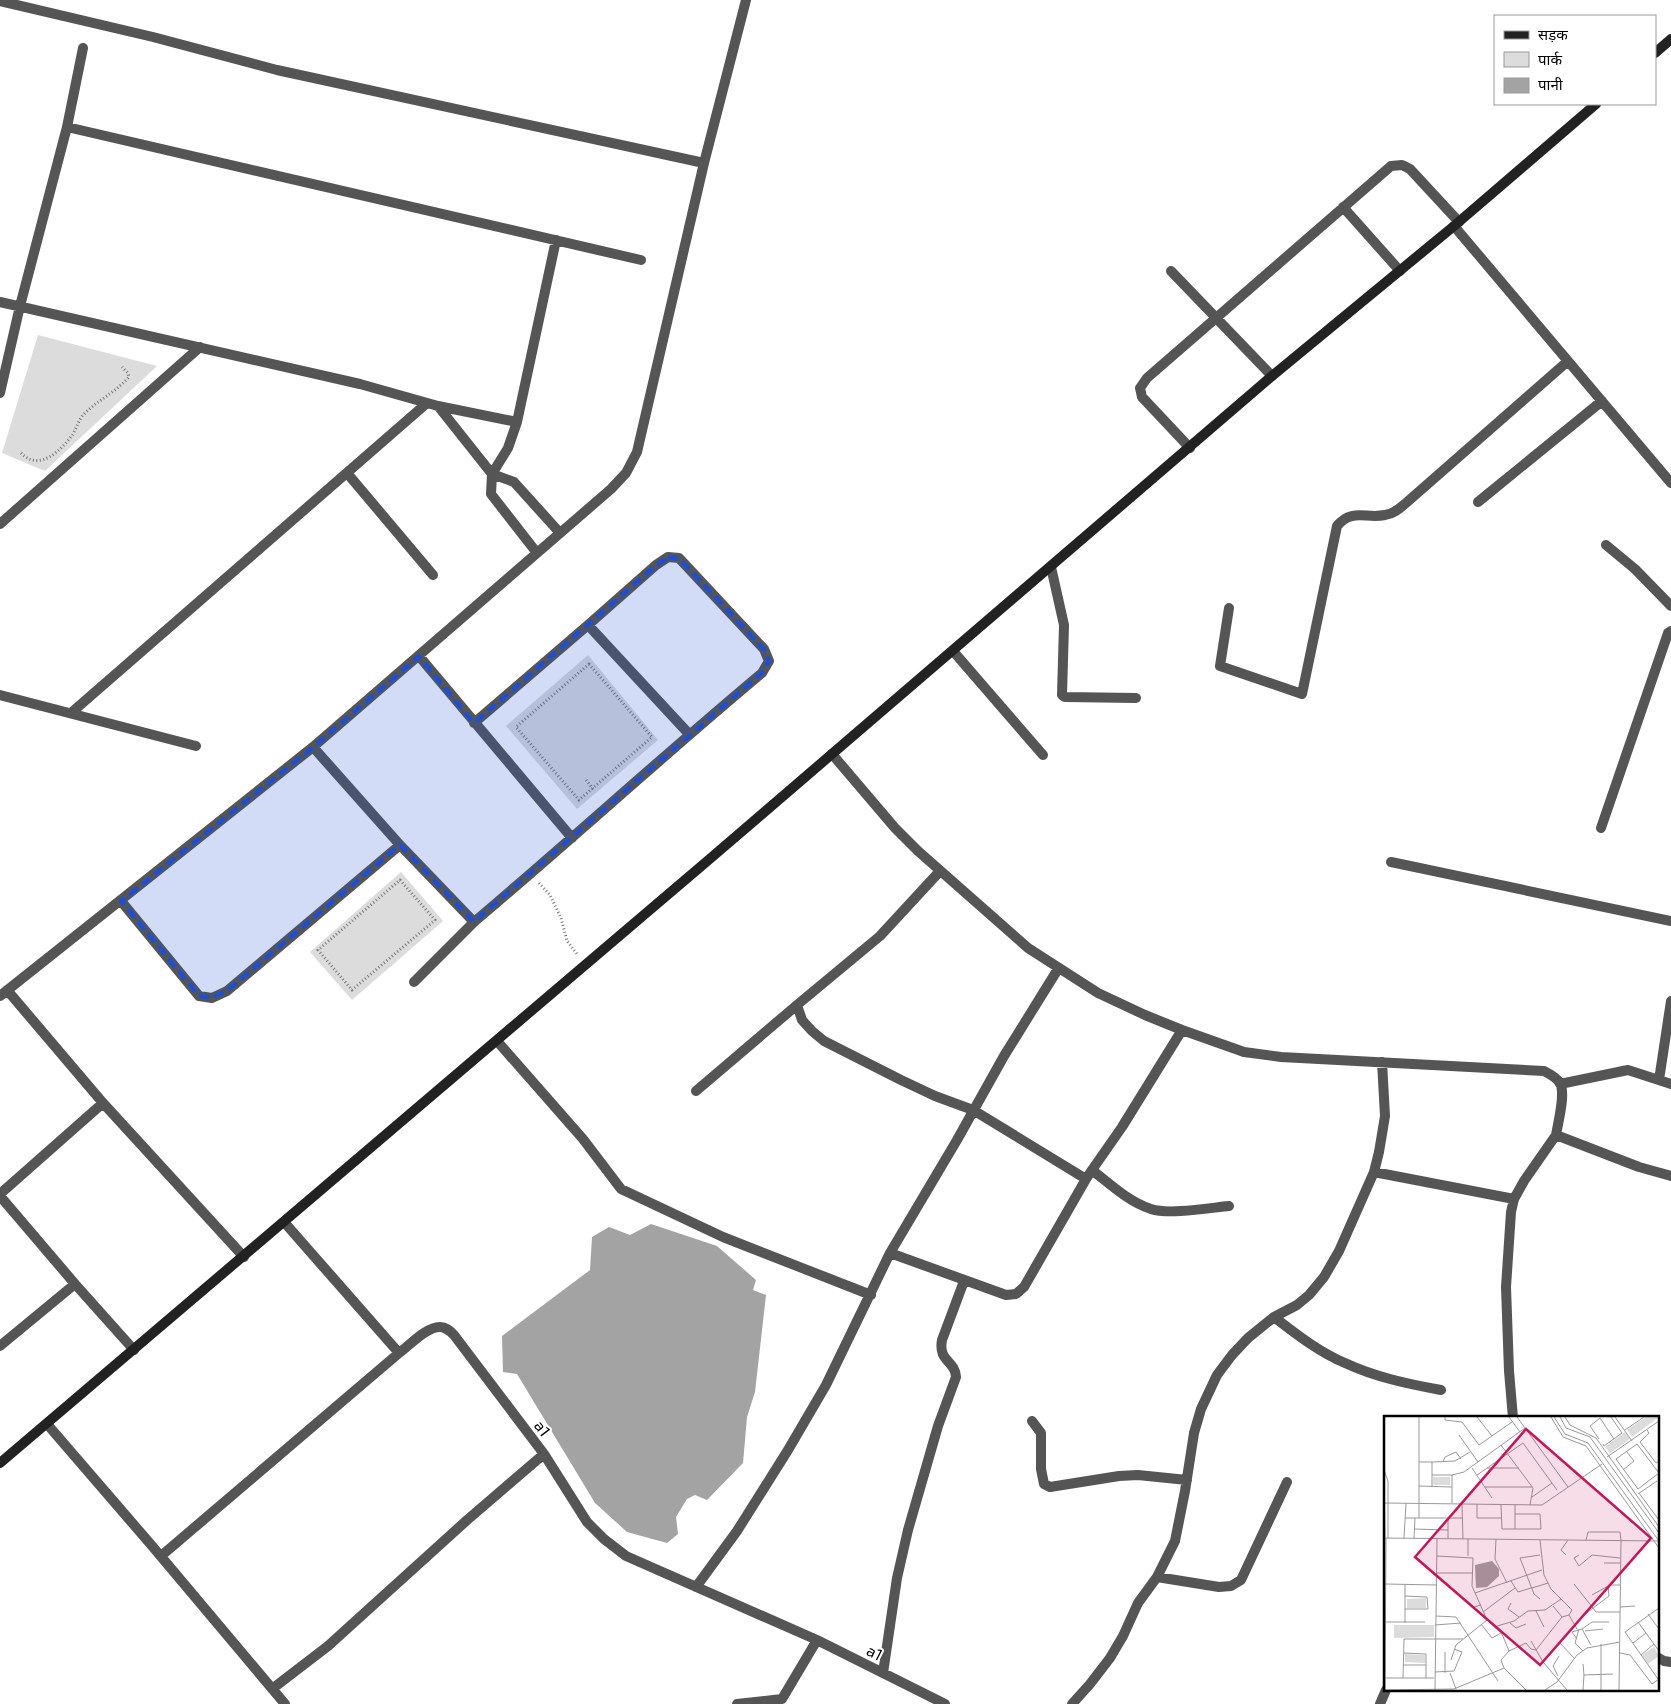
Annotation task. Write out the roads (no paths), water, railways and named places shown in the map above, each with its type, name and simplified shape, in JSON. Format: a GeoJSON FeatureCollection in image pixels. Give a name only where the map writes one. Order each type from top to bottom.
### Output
{"type":"FeatureCollection","features":[{"type":"Feature","properties":{"kind":"street"},"geometry":{"type":"LineString","coordinates":[[244,1257],[4,993],[313,746],[419,656],[626,474],[637,452],[704,163],[746,0]]}},
{"type":"Feature","properties":{"kind":"street"},"geometry":{"type":"LineString","coordinates":[[0,1],[153,37],[277,70],[704,163]]}},
{"type":"Feature","properties":{"kind":"street"},"geometry":{"type":"LineString","coordinates":[[1656,52],[1671,40]]}},
{"type":"Feature","properties":{"kind":"street"},"geometry":{"type":"LineString","coordinates":[[0,393],[20,306],[67,127],[83,48]]}},
{"type":"Feature","properties":{"kind":"street"},"geometry":{"type":"LineString","coordinates":[[0,1463],[497,1041],[1272,376],[1456,224],[1595,105]]}},
{"type":"Feature","properties":{"kind":"street"},"geometry":{"type":"LineString","coordinates":[[67,127],[641,260]]}},
{"type":"Feature","properties":{"kind":"street"},"geometry":{"type":"LineString","coordinates":[[1190,448],[1142,397],[1140,388],[1147,378],[1391,166],[1402,165],[1410,169],[1671,483]]}},
{"type":"Feature","properties":{"kind":"street"},"geometry":{"type":"LineString","coordinates":[[1342,207],[1400,271]]}},
{"type":"Feature","properties":{"kind":"street"},"geometry":{"type":"LineString","coordinates":[[537,553],[491,494],[492,474],[508,448],[517,422],[556,240]]}},
{"type":"Feature","properties":{"kind":"street"},"geometry":{"type":"LineString","coordinates":[[1171,271],[1272,376]]}},
{"type":"Feature","properties":{"kind":"street"},"geometry":{"type":"LineString","coordinates":[[0,302],[360,384],[438,406],[517,422]]}},
{"type":"Feature","properties":{"kind":"street"},"geometry":{"type":"LineString","coordinates":[[0,524],[200,347]]}},
{"type":"Feature","properties":{"kind":"street"},"geometry":{"type":"LineString","coordinates":[[1229,608],[1220,666],[1302,694],[1337,526],[1344,518],[1363,514],[1384,516],[1393,513],[1568,361]]}},
{"type":"Feature","properties":{"kind":"street"},"geometry":{"type":"LineString","coordinates":[[1478,502],[1602,401]]}},
{"type":"Feature","properties":{"kind":"street"},"geometry":{"type":"LineString","coordinates":[[71,713],[427,403]]}},
{"type":"Feature","properties":{"kind":"street"},"geometry":{"type":"LineString","coordinates":[[438,406],[492,474],[514,482],[560,533]]}},
{"type":"Feature","properties":{"kind":"street"},"geometry":{"type":"LineString","coordinates":[[347,473],[434,575]]}},
{"type":"Feature","properties":{"kind":"street"},"geometry":{"type":"LineString","coordinates":[[1606,545],[1635,568],[1671,606]]}},
{"type":"Feature","properties":{"kind":"street"},"geometry":{"type":"LineString","coordinates":[[414,982],[474,922],[689,734],[762,673],[768,661],[764,649],[679,558],[668,557],[656,565],[474,723]]}},
{"type":"Feature","properties":{"kind":"street"},"geometry":{"type":"LineString","coordinates":[[1051,567],[1064,625],[1062,695],[1065,697],[1136,698]]}},
{"type":"Feature","properties":{"kind":"street"},"geometry":{"type":"LineString","coordinates":[[588,625],[689,734]]}},
{"type":"Feature","properties":{"kind":"street"},"geometry":{"type":"LineString","coordinates":[[1601,828],[1668,633],[1671,631]]}},
{"type":"Feature","properties":{"kind":"street"},"geometry":{"type":"LineString","coordinates":[[1662,650],[1671,657]]}},
{"type":"Feature","properties":{"kind":"street"},"geometry":{"type":"LineString","coordinates":[[952,651],[1043,755]]}},
{"type":"Feature","properties":{"kind":"street"},"geometry":{"type":"LineString","coordinates":[[419,656],[572,838]]}},
{"type":"Feature","properties":{"kind":"street"},"geometry":{"type":"LineString","coordinates":[[0,694],[196,746]]}},
{"type":"Feature","properties":{"kind":"street"},"geometry":{"type":"LineString","coordinates":[[313,746],[400,845],[474,922]]}},
{"type":"Feature","properties":{"kind":"street"},"geometry":{"type":"LineString","coordinates":[[832,754],[895,828],[940,871],[1028,948],[1098,993],[1182,1030],[1244,1052],[1281,1057],[1544,1071],[1554,1076],[1560,1084],[1562,1095],[1556,1135],[1524,1181],[1514,1199],[1511,1212],[1506,1287],[1513,1416]]}},
{"type":"Feature","properties":{"kind":"street"},"geometry":{"type":"LineString","coordinates":[[121,901],[199,996],[212,998],[226,991],[400,845]]}},
{"type":"Feature","properties":{"kind":"street"},"geometry":{"type":"LineString","coordinates":[[1391,862],[1671,921]]}},
{"type":"Feature","properties":{"kind":"street"},"geometry":{"type":"LineString","coordinates":[[696,1091],[880,936],[940,871]]}},
{"type":"Feature","properties":{"kind":"street"},"geometry":{"type":"LineString","coordinates":[[696,1587],[737,1531],[788,1450],[826,1385],[890,1253],[1004,1056],[1058,969]]}},
{"type":"Feature","properties":{"kind":"street"},"geometry":{"type":"LineString","coordinates":[[1659,1080],[1671,1001]]}},
{"type":"Feature","properties":{"kind":"street"},"geometry":{"type":"LineString","coordinates":[[797,1005],[802,1020],[824,1041],[900,1080],[973,1110],[1150,1209],[1164,1212],[1229,1206]]}},
{"type":"Feature","properties":{"kind":"street"},"geometry":{"type":"LineString","coordinates":[[890,1253],[1006,1295],[1016,1294],[1024,1287],[1089,1174],[1122,1127],[1182,1030]]}},
{"type":"Feature","properties":{"kind":"street"},"geometry":{"type":"LineString","coordinates":[[497,1041],[583,1139],[621,1189],[723,1237],[871,1295]]}},
{"type":"Feature","properties":{"kind":"street"},"geometry":{"type":"LineString","coordinates":[[1072,1704],[1110,1658],[1123,1636],[1138,1603],[1157,1577],[1175,1541],[1194,1433],[1201,1409],[1217,1375],[1248,1338],[1274,1317],[1297,1305],[1309,1295],[1324,1277],[1339,1251],[1374,1172],[1383,1133],[1385,1116],[1382,1062]]}},
{"type":"Feature","properties":{"kind":"street"},"geometry":{"type":"LineString","coordinates":[[1560,1084],[1628,1070],[1671,1084]]}},
{"type":"Feature","properties":{"kind":"street"},"geometry":{"type":"LineString","coordinates":[[103,1103],[0,1195],[134,1350]]}},
{"type":"Feature","properties":{"kind":"street"},"geometry":{"type":"LineString","coordinates":[[1556,1135],[1639,1167],[1671,1176]]}},
{"type":"Feature","properties":{"kind":"street"},"geometry":{"type":"LineString","coordinates":[[1374,1172],[1514,1199]]}},
{"type":"Feature","properties":{"kind":"street"},"geometry":{"type":"LineString","coordinates":[[284,1222],[399,1353]]}},
{"type":"Feature","properties":{"kind":"street"},"geometry":{"type":"LineString","coordinates":[[882,1673],[896,1578],[908,1530],[938,1426],[956,1377],[955,1370],[943,1357],[940,1348],[964,1281]]}},
{"type":"Feature","properties":{"kind":"street"},"geometry":{"type":"LineString","coordinates":[[0,1346],[75,1284]]}},
{"type":"Feature","properties":{"kind":"street"},"geometry":{"type":"LineString","coordinates":[[1274,1317],[1300,1337],[1343,1363],[1384,1377],[1441,1390]]}},
{"type":"Feature","properties":{"kind":"street","name":"a1"},"geometry":{"type":"LineString","coordinates":[[161,1556],[399,1353],[426,1332],[438,1327],[446,1328],[454,1334],[544,1454],[587,1522],[604,1539],[626,1556],[817,1640],[945,1704]]}},
{"type":"Feature","properties":{"kind":"street"},"geometry":{"type":"LineString","coordinates":[[1032,1422],[1041,1433],[1041,1469],[1044,1484],[1050,1487],[1119,1476],[1138,1475],[1187,1480]]}},
{"type":"Feature","properties":{"kind":"street"},"geometry":{"type":"LineString","coordinates":[[47,1424],[285,1704]]}},
{"type":"Feature","properties":{"kind":"street"},"geometry":{"type":"LineString","coordinates":[[272,1689],[328,1646],[466,1521],[544,1454]]}},
{"type":"Feature","properties":{"kind":"street"},"geometry":{"type":"LineString","coordinates":[[1157,1577],[1219,1587],[1231,1586],[1241,1580],[1287,1482]]}},
{"type":"Feature","properties":{"kind":"street"},"geometry":{"type":"LineString","coordinates":[[737,1704],[782,1702],[817,1640]]}},
{"type":"Feature","properties":{"kind":"street"},"geometry":{"type":"LineString","coordinates":[[1658,1658],[1671,1662]]}},
{"type":"Feature","properties":{"kind":"street"},"geometry":{"type":"LineString","coordinates":[[1380,1704],[1385,1692]]}},
{"type":"Feature","properties":{"kind":"water"},"geometry":{"type":"Polygon","coordinates":[[[651,1224],[717,1246],[756,1280],[753,1290],[766,1295],[755,1392],[747,1417],[743,1463],[707,1500],[695,1495],[687,1499],[676,1517],[678,1534],[667,1543],[627,1532],[595,1503],[517,1374],[503,1372],[502,1336],[590,1270],[592,1237],[609,1227],[630,1235],[651,1224]]]}}]}
